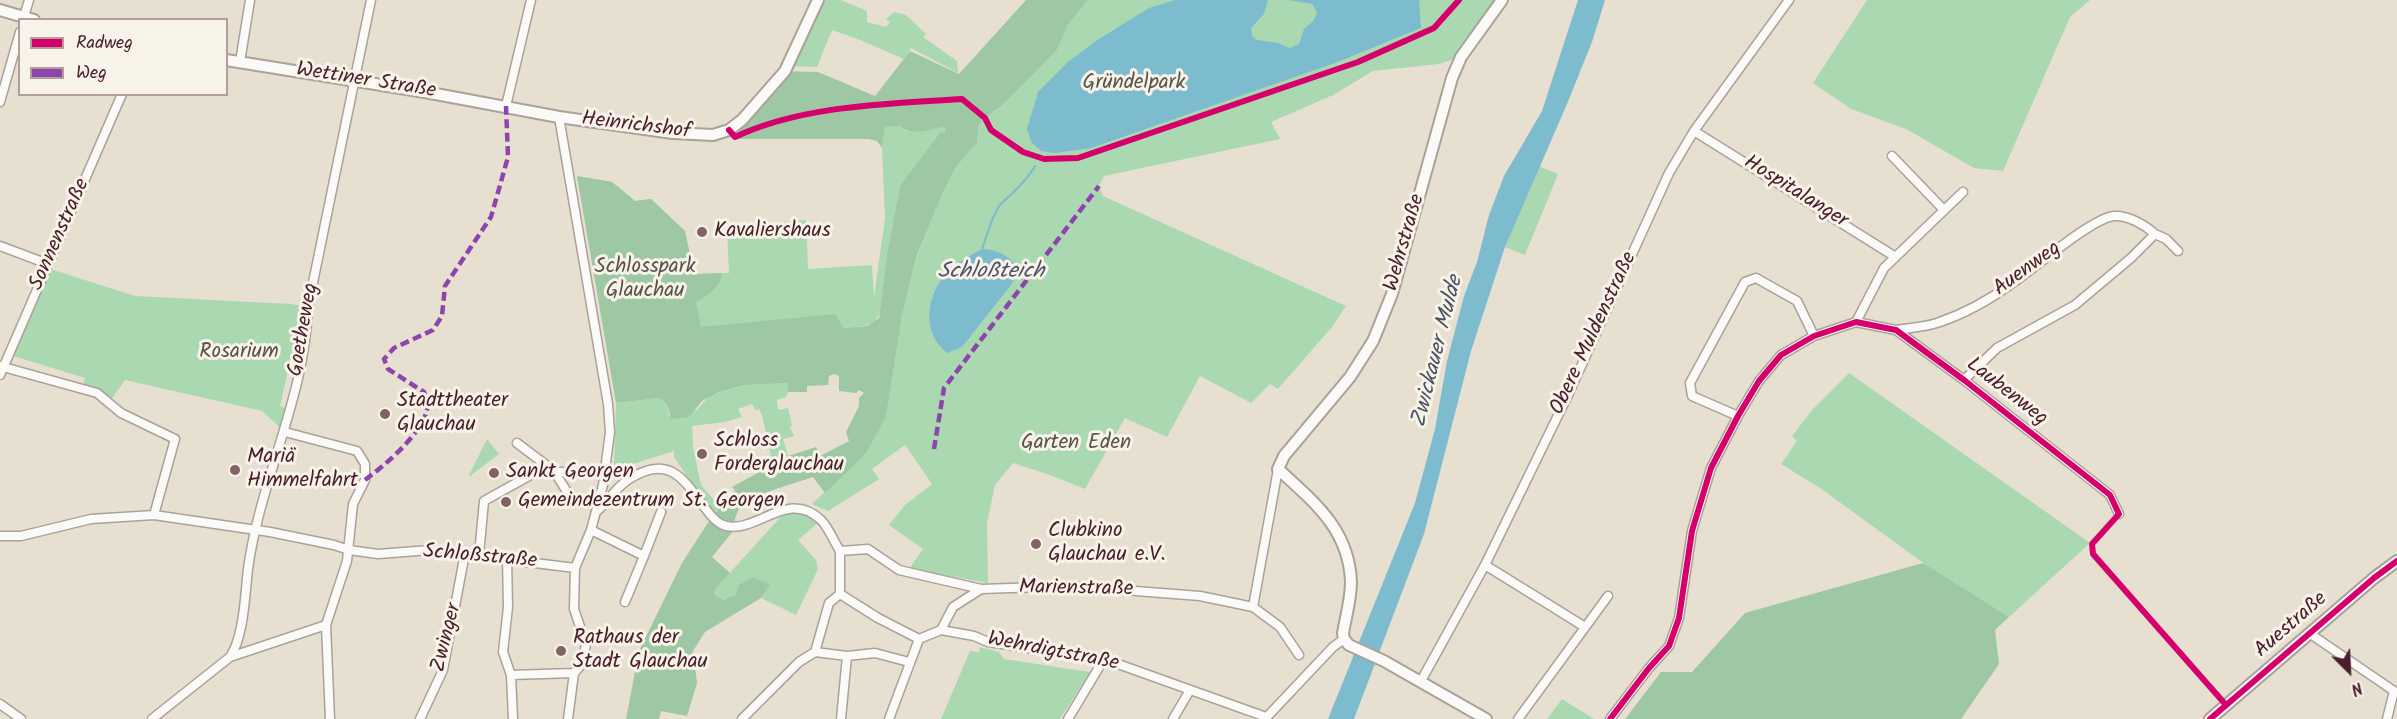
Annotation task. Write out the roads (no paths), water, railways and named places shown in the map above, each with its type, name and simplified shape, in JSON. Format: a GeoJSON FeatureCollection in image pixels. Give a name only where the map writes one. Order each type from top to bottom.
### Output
{"type":"FeatureCollection","features":[{"type":"Feature","properties":{"kind":"street"},"geometry":{"type":"LineString","coordinates":[[27,18],[29,0]]}},
{"type":"Feature","properties":{"kind":"street"},"geometry":{"type":"LineString","coordinates":[[240,62],[250,0]]}},
{"type":"Feature","properties":{"kind":"street","name":"Goetheweg"},"geometry":{"type":"LineString","coordinates":[[231,657],[237,646],[253,530],[285,432],[308,332],[308,307],[371,0]]}},
{"type":"Feature","properties":{"kind":"street"},"geometry":{"type":"LineString","coordinates":[[506,106],[531,0]]}},
{"type":"Feature","properties":{"kind":"street","name":"Heinrichshof"},"geometry":{"type":"LineString","coordinates":[[506,106],[559,117],[673,133],[713,135],[729,130],[785,71],[818,0]]}},
{"type":"Feature","properties":{"kind":"street","name":"Wehrstraße"},"geometry":{"type":"LineString","coordinates":[[1252,608],[1278,469],[1284,456],[1350,377],[1373,341],[1392,294],[1452,78],[1461,57],[1502,0]]}},
{"type":"Feature","properties":{"kind":"street","name":"Obere Muldenstraße"},"geometry":{"type":"LineString","coordinates":[[1421,681],[1485,565],[1568,395],[1669,173],[1694,131],[1789,0]]}},
{"type":"Feature","properties":{"kind":"street"},"geometry":{"type":"LineString","coordinates":[[0,10],[24,18]]}},
{"type":"Feature","properties":{"kind":"street"},"geometry":{"type":"LineString","coordinates":[[0,102],[18,39]]}},
{"type":"Feature","properties":{"kind":"street","name":"Wettiner Straße"},"geometry":{"type":"LineString","coordinates":[[228,60],[506,106]]}},
{"type":"Feature","properties":{"kind":"street","name":"Sonnenstraße"},"geometry":{"type":"LineString","coordinates":[[1,369],[121,96]]}},
{"type":"Feature","properties":{"kind":"street"},"geometry":{"type":"LineString","coordinates":[[559,117],[608,404],[610,432],[606,472],[596,512],[575,568],[574,601],[577,623],[586,644],[582,664],[574,673],[568,719]]}},
{"type":"Feature","properties":{"kind":"street","name":"Hospitalanger"},"geometry":{"type":"LineString","coordinates":[[1694,131],[1894,256]]}},
{"type":"Feature","properties":{"kind":"street"},"geometry":{"type":"LineString","coordinates":[[1892,156],[1943,209]]}},
{"type":"Feature","properties":{"kind":"street"},"geometry":{"type":"LineString","coordinates":[[1610,719],[1669,646],[1679,618],[1692,531],[1711,468],[1759,381],[1781,355],[1814,336],[1856,322],[1884,268],[1963,192]]}},
{"type":"Feature","properties":{"kind":"street","name":"Auenweg"},"geometry":{"type":"LineString","coordinates":[[1896,330],[1935,324],[1987,300],[2021,278],[2076,235],[2106,218],[2114,216],[2130,219],[2147,226],[2155,234],[2166,239],[2178,251]]}},
{"type":"Feature","properties":{"kind":"street"},"geometry":{"type":"LineString","coordinates":[[1964,380],[1997,348],[2076,305],[2132,258],[2155,234]]}},
{"type":"Feature","properties":{"kind":"street"},"geometry":{"type":"LineString","coordinates":[[0,246],[48,264]]}},
{"type":"Feature","properties":{"kind":"street"},"geometry":{"type":"LineString","coordinates":[[1738,416],[1692,396],[1690,383],[1745,282],[1756,278],[1797,301],[1814,336]]}},
{"type":"Feature","properties":{"kind":"street","name":"Laubenweg"},"geometry":{"type":"LineString","coordinates":[[1856,322],[1896,330],[1964,380],[2110,495],[2119,514]]}},
{"type":"Feature","properties":{"kind":"street"},"geometry":{"type":"LineString","coordinates":[[1,369],[97,393],[121,413],[175,439],[154,515]]}},
{"type":"Feature","properties":{"kind":"street"},"geometry":{"type":"LineString","coordinates":[[285,432],[357,451],[365,464],[364,480],[353,504],[347,561],[326,625],[330,719]]}},
{"type":"Feature","properties":{"kind":"street"},"geometry":{"type":"LineString","coordinates":[[517,443],[554,471],[569,495]]}},
{"type":"Feature","properties":{"kind":"street"},"geometry":{"type":"LineString","coordinates":[[596,512],[608,501],[618,486],[630,478],[647,471],[664,468],[674,471],[686,481],[712,517],[721,525],[734,526],[754,522],[786,508],[809,512],[821,520],[840,551],[840,594]]}},
{"type":"Feature","properties":{"kind":"street"},"geometry":{"type":"LineString","coordinates":[[1278,469],[1329,518],[1342,541],[1351,582],[1346,642]]}},
{"type":"Feature","properties":{"kind":"street"},"geometry":{"type":"LineString","coordinates":[[479,553],[484,501],[536,472],[606,472]]}},
{"type":"Feature","properties":{"kind":"street"},"geometry":{"type":"LineString","coordinates":[[625,602],[661,512]]}},
{"type":"Feature","properties":{"kind":"street","name":"Schloßstraße"},"geometry":{"type":"LineString","coordinates":[[0,536],[21,536],[91,519],[154,515],[253,530],[378,554],[430,550],[479,553],[575,568]]}},
{"type":"Feature","properties":{"kind":"street"},"geometry":{"type":"LineString","coordinates":[[591,530],[644,556]]}},
{"type":"Feature","properties":{"kind":"street","name":"Marienstraße"},"geometry":{"type":"LineString","coordinates":[[840,551],[868,549],[899,570],[981,589],[1071,586],[1200,596],[1252,608],[1280,627],[1299,655]]}},
{"type":"Feature","properties":{"kind":"street","name":"Zwinger"},"geometry":{"type":"LineString","coordinates":[[420,719],[443,670],[465,553]]}},
{"type":"Feature","properties":{"kind":"street"},"geometry":{"type":"LineString","coordinates":[[507,558],[508,607],[503,652],[511,675],[513,719]]}},
{"type":"Feature","properties":{"kind":"street","name":"Auestraße"},"geometry":{"type":"LineString","coordinates":[[2210,719],[2397,561]]}},
{"type":"Feature","properties":{"kind":"street"},"geometry":{"type":"LineString","coordinates":[[1485,565],[1586,627]]}},
{"type":"Feature","properties":{"kind":"street"},"geometry":{"type":"LineString","coordinates":[[889,719],[919,639],[941,630],[953,607],[981,589]]}},
{"type":"Feature","properties":{"kind":"street"},"geometry":{"type":"LineString","coordinates":[[840,594],[878,618],[919,639]]}},
{"type":"Feature","properties":{"kind":"street"},"geometry":{"type":"LineString","coordinates":[[815,652],[829,603],[840,594]]}},
{"type":"Feature","properties":{"kind":"street"},"geometry":{"type":"LineString","coordinates":[[1518,719],[1608,596]]}},
{"type":"Feature","properties":{"kind":"street"},"geometry":{"type":"LineString","coordinates":[[152,719],[231,657],[326,625]]}},
{"type":"Feature","properties":{"kind":"street","name":"Wehrdigtstraße"},"geometry":{"type":"LineString","coordinates":[[941,630],[974,636],[988,642],[1104,659],[1265,718]]}},
{"type":"Feature","properties":{"kind":"street"},"geometry":{"type":"LineString","coordinates":[[2309,633],[2394,692],[2388,719]]}},
{"type":"Feature","properties":{"kind":"street"},"geometry":{"type":"LineString","coordinates":[[1265,718],[1333,647],[1346,642],[1421,681],[1486,719]]}},
{"type":"Feature","properties":{"kind":"street"},"geometry":{"type":"LineString","coordinates":[[742,719],[799,662],[815,652],[847,656],[875,653],[909,662]]}},
{"type":"Feature","properties":{"kind":"street"},"geometry":{"type":"LineString","coordinates":[[841,719],[847,656]]}},
{"type":"Feature","properties":{"kind":"street"},"geometry":{"type":"LineString","coordinates":[[1068,719],[1104,659]]}},
{"type":"Feature","properties":{"kind":"street"},"geometry":{"type":"LineString","coordinates":[[511,675],[574,673]]}},
{"type":"Feature","properties":{"kind":"street"},"geometry":{"type":"LineString","coordinates":[[1173,719],[1190,690]]}},
{"type":"Feature","properties":{"kind":"street"},"geometry":{"type":"LineString","coordinates":[[0,704],[21,719]]}},
{"type":"Feature","properties":{"kind":"water"},"geometry":{"type":"Polygon","coordinates":[[[1175,0],[1268,0],[1264,14],[1251,28],[1252,36],[1257,40],[1278,43],[1290,48],[1299,44],[1304,29],[1314,20],[1317,12],[1312,4],[1288,0],[1419,0],[1421,28],[1335,63],[1091,148],[1055,153],[1041,151],[1032,143],[1027,129],[1038,92],[1069,61],[1149,8],[1175,0]]]}},
{"type":"Feature","properties":{"kind":"water"},"geometry":{"type":"Polygon","coordinates":[[[1578,0],[1605,0],[1592,42],[1567,104],[1505,247],[1471,351],[1424,534],[1354,719],[1328,719],[1415,503],[1435,429],[1447,361],[1489,215],[1504,176],[1542,111],[1578,0]]]}},
{"type":"Feature","properties":{"kind":"water","name":"Schloßteich"},"geometry":{"type":"Polygon","coordinates":[[[982,249],[1003,254],[1018,269],[1011,285],[962,347],[947,353],[938,344],[933,334],[929,312],[931,300],[942,279],[950,270],[982,249]]]}},
{"type":"Feature","properties":{"kind":"waterway"},"geometry":{"type":"LineString","coordinates":[[982,249],[997,209],[1024,182],[1035,166]]}},
{"type":"Feature","properties":{"kind":"place","name":"Kavaliershaus"},"geometry":{"type":"Point","coordinates":[702,232]}},
{"type":"Feature","properties":{"kind":"place","name":"Stadttheater Glauchau"},"geometry":{"type":"Point","coordinates":[385,414]}},
{"type":"Feature","properties":{"kind":"place","name":"Schloss Forderglauchau"},"geometry":{"type":"Point","coordinates":[702,454]}},
{"type":"Feature","properties":{"kind":"place","name":"Mariä Himmelfahrt"},"geometry":{"type":"Point","coordinates":[235,470]}},
{"type":"Feature","properties":{"kind":"place","name":"Sankt Georgen"},"geometry":{"type":"Point","coordinates":[494,473]}},
{"type":"Feature","properties":{"kind":"place","name":"Gemeindezentrum St. Georgen"},"geometry":{"type":"Point","coordinates":[506,502]}},
{"type":"Feature","properties":{"kind":"place","name":"Clubkino Glauchau e.V."},"geometry":{"type":"Point","coordinates":[1036,544]}},
{"type":"Feature","properties":{"kind":"place","name":"Rathaus der Stadt Glauchau"},"geometry":{"type":"Point","coordinates":[561,651]}},
{"type":"Feature","properties":{"kind":"park label","name":"Gründelpark"},"geometry":{"type":"Point","coordinates":[1134,84]}},
{"type":"Feature","properties":{"kind":"park label","name":"Schlosspark Glauchau"},"geometry":{"type":"Point","coordinates":[645,280]}},
{"type":"Feature","properties":{"kind":"park label","name":"Rosarium"},"geometry":{"type":"Point","coordinates":[239,353]}},
{"type":"Feature","properties":{"kind":"park label","name":"Garten Eden"},"geometry":{"type":"Point","coordinates":[1076,444]}},
{"type":"Feature","properties":{"kind":"water label","name":"Zwickauer Mulde"},"geometry":{"type":"Point","coordinates":[1439,352]}}]}
